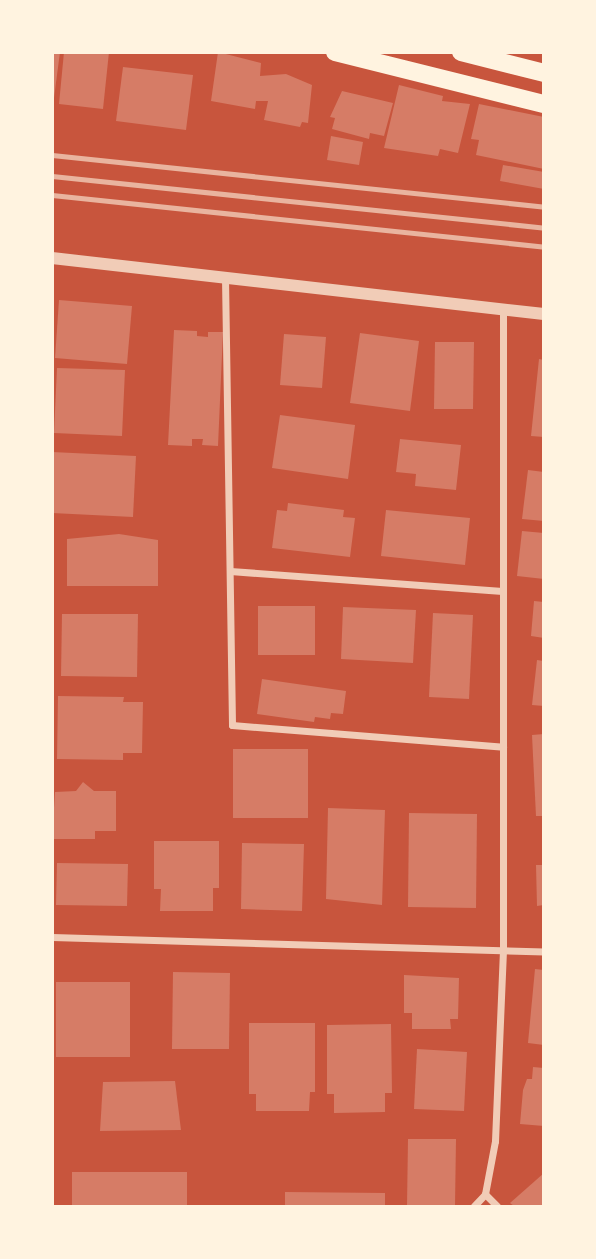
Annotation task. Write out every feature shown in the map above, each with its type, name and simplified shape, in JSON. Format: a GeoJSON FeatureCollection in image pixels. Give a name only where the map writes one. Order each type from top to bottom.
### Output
{"type":"FeatureCollection","features":[{"type":"Feature","properties":{"kind":"main road"},"geometry":{"type":"LineString","coordinates":[[461,52],[544,73]]}},
{"type":"Feature","properties":{"kind":"main road"},"geometry":{"type":"LineString","coordinates":[[344,54],[544,104]]}},
{"type":"Feature","properties":{"kind":"street"},"geometry":{"type":"LineString","coordinates":[[52,258],[544,314]]}},
{"type":"Feature","properties":{"kind":"street"},"geometry":{"type":"LineString","coordinates":[[225,278],[232,725],[503,747]]}},
{"type":"Feature","properties":{"kind":"street"},"geometry":{"type":"LineString","coordinates":[[474,1206],[485,1194],[495,1140],[503,950],[503,310]]}},
{"type":"Feature","properties":{"kind":"street"},"geometry":{"type":"LineString","coordinates":[[230,571],[502,591]]}},
{"type":"Feature","properties":{"kind":"street"},"geometry":{"type":"LineString","coordinates":[[52,937],[544,952]]}},
{"type":"Feature","properties":{"kind":"street"},"geometry":{"type":"LineString","coordinates":[[485,1194],[497,1206]]}},
{"type":"Feature","properties":{"kind":"building"},"geometry":{"type":"Polygon","coordinates":[[[52,52],[60,52],[54,98],[52,98],[52,52]]]}},
{"type":"Feature","properties":{"kind":"building"},"geometry":{"type":"Polygon","coordinates":[[[64,52],[109,52],[103,109],[59,104],[64,52]]]}},
{"type":"Feature","properties":{"kind":"building"},"geometry":{"type":"Polygon","coordinates":[[[218,52],[261,63],[260,76],[286,74],[312,85],[308,123],[302,122],[300,127],[264,120],[268,101],[256,101],[255,109],[211,101],[218,52]]]}},
{"type":"Feature","properties":{"kind":"building"},"geometry":{"type":"Polygon","coordinates":[[[123,67],[193,75],[186,130],[116,121],[123,67]]]}},
{"type":"Feature","properties":{"kind":"building"},"geometry":{"type":"Polygon","coordinates":[[[399,85],[443,96],[442,101],[470,104],[458,153],[440,149],[438,156],[384,148],[399,85]]]}},
{"type":"Feature","properties":{"kind":"building"},"geometry":{"type":"Polygon","coordinates":[[[342,91],[393,103],[384,136],[370,133],[369,139],[332,129],[335,118],[330,117],[342,91]]]}},
{"type":"Feature","properties":{"kind":"building"},"geometry":{"type":"Polygon","coordinates":[[[479,104],[544,117],[544,169],[476,155],[479,140],[471,139],[479,104]]]}},
{"type":"Feature","properties":{"kind":"building"},"geometry":{"type":"Polygon","coordinates":[[[331,136],[363,142],[359,165],[327,160],[331,136]]]}},
{"type":"Feature","properties":{"kind":"building"},"geometry":{"type":"Polygon","coordinates":[[[503,165],[544,172],[544,189],[500,181],[503,165]]]}},
{"type":"Feature","properties":{"kind":"building"},"geometry":{"type":"Polygon","coordinates":[[[59,300],[132,306],[127,364],[55,358],[59,300]]]}},
{"type":"Feature","properties":{"kind":"building"},"geometry":{"type":"Polygon","coordinates":[[[174,330],[197,331],[197,336],[208,337],[208,332],[223,332],[218,446],[202,445],[203,439],[192,439],[192,446],[168,445],[174,330]]]}},
{"type":"Feature","properties":{"kind":"building"},"geometry":{"type":"Polygon","coordinates":[[[360,333],[419,341],[410,411],[350,403],[360,333]]]}},
{"type":"Feature","properties":{"kind":"building"},"geometry":{"type":"Polygon","coordinates":[[[284,334],[326,337],[322,388],[280,385],[284,334]]]}},
{"type":"Feature","properties":{"kind":"building"},"geometry":{"type":"Polygon","coordinates":[[[435,342],[474,342],[473,409],[434,409],[435,342]]]}},
{"type":"Feature","properties":{"kind":"building"},"geometry":{"type":"Polygon","coordinates":[[[539,359],[544,360],[544,437],[531,436],[539,359]]]}},
{"type":"Feature","properties":{"kind":"building"},"geometry":{"type":"Polygon","coordinates":[[[57,368],[125,370],[122,436],[54,433],[57,368]]]}},
{"type":"Feature","properties":{"kind":"building"},"geometry":{"type":"Polygon","coordinates":[[[280,415],[355,425],[348,479],[272,468],[280,415]]]}},
{"type":"Feature","properties":{"kind":"building"},"geometry":{"type":"Polygon","coordinates":[[[400,439],[461,445],[456,490],[415,486],[416,474],[396,472],[400,439]]]}},
{"type":"Feature","properties":{"kind":"building"},"geometry":{"type":"Polygon","coordinates":[[[52,452],[136,456],[133,517],[52,513],[52,452]]]}},
{"type":"Feature","properties":{"kind":"building"},"geometry":{"type":"Polygon","coordinates":[[[528,470],[544,472],[544,521],[522,519],[528,470]]]}},
{"type":"Feature","properties":{"kind":"building"},"geometry":{"type":"Polygon","coordinates":[[[288,503],[344,510],[343,517],[355,518],[350,557],[272,548],[277,510],[287,511],[288,503]]]}},
{"type":"Feature","properties":{"kind":"building"},"geometry":{"type":"Polygon","coordinates":[[[386,510],[470,518],[465,565],[381,556],[386,510]]]}},
{"type":"Feature","properties":{"kind":"building"},"geometry":{"type":"Polygon","coordinates":[[[522,531],[544,533],[544,579],[517,576],[522,531]]]}},
{"type":"Feature","properties":{"kind":"building"},"geometry":{"type":"Polygon","coordinates":[[[119,534],[158,540],[158,586],[67,586],[67,539],[119,534]]]}},
{"type":"Feature","properties":{"kind":"building"},"geometry":{"type":"Polygon","coordinates":[[[534,601],[544,602],[544,638],[531,636],[534,601]]]}},
{"type":"Feature","properties":{"kind":"building"},"geometry":{"type":"Polygon","coordinates":[[[258,606],[315,606],[315,655],[258,655],[258,606]]]}},
{"type":"Feature","properties":{"kind":"building"},"geometry":{"type":"Polygon","coordinates":[[[343,607],[416,610],[413,663],[341,659],[343,607]]]}},
{"type":"Feature","properties":{"kind":"building"},"geometry":{"type":"Polygon","coordinates":[[[433,613],[473,615],[469,699],[429,697],[433,613]]]}},
{"type":"Feature","properties":{"kind":"building"},"geometry":{"type":"Polygon","coordinates":[[[62,614],[138,614],[137,677],[61,676],[62,614]]]}},
{"type":"Feature","properties":{"kind":"building"},"geometry":{"type":"Polygon","coordinates":[[[537,660],[544,661],[544,706],[532,705],[537,660]]]}},
{"type":"Feature","properties":{"kind":"building"},"geometry":{"type":"Polygon","coordinates":[[[262,679],[346,691],[343,714],[331,713],[330,719],[315,717],[314,722],[257,714],[262,679]]]}},
{"type":"Feature","properties":{"kind":"building"},"geometry":{"type":"Polygon","coordinates":[[[58,696],[124,697],[123,702],[143,702],[142,753],[123,753],[123,760],[57,759],[58,696]]]}},
{"type":"Feature","properties":{"kind":"building"},"geometry":{"type":"Polygon","coordinates":[[[544,734],[544,816],[536,816],[532,735],[544,734]]]}},
{"type":"Feature","properties":{"kind":"building"},"geometry":{"type":"Polygon","coordinates":[[[233,749],[308,749],[308,818],[233,818],[233,749]]]}},
{"type":"Feature","properties":{"kind":"building"},"geometry":{"type":"Polygon","coordinates":[[[83,782],[94,791],[116,791],[116,831],[95,831],[95,839],[52,839],[55,792],[76,791],[83,782]]]}},
{"type":"Feature","properties":{"kind":"building"},"geometry":{"type":"Polygon","coordinates":[[[328,808],[385,810],[382,905],[326,899],[328,808]]]}},
{"type":"Feature","properties":{"kind":"building"},"geometry":{"type":"Polygon","coordinates":[[[409,813],[477,814],[476,908],[408,907],[409,813]]]}},
{"type":"Feature","properties":{"kind":"building"},"geometry":{"type":"Polygon","coordinates":[[[154,841],[219,841],[219,888],[213,888],[213,911],[160,911],[161,889],[154,889],[154,841]]]}},
{"type":"Feature","properties":{"kind":"building"},"geometry":{"type":"Polygon","coordinates":[[[242,843],[304,844],[302,911],[241,909],[242,843]]]}},
{"type":"Feature","properties":{"kind":"building"},"geometry":{"type":"Polygon","coordinates":[[[57,863],[128,864],[127,906],[56,905],[57,863]]]}},
{"type":"Feature","properties":{"kind":"building"},"geometry":{"type":"Polygon","coordinates":[[[536,865],[544,865],[544,905],[537,906],[536,865]]]}},
{"type":"Feature","properties":{"kind":"building"},"geometry":{"type":"Polygon","coordinates":[[[535,969],[544,970],[544,1045],[528,1043],[535,969]]]}},
{"type":"Feature","properties":{"kind":"building"},"geometry":{"type":"Polygon","coordinates":[[[173,972],[230,973],[229,1049],[172,1049],[173,972]]]}},
{"type":"Feature","properties":{"kind":"building"},"geometry":{"type":"Polygon","coordinates":[[[404,975],[459,978],[458,1019],[450,1019],[451,1029],[412,1029],[412,1013],[404,1013],[404,975]]]}},
{"type":"Feature","properties":{"kind":"building"},"geometry":{"type":"Polygon","coordinates":[[[56,982],[130,982],[130,1057],[56,1057],[56,982]]]}},
{"type":"Feature","properties":{"kind":"building"},"geometry":{"type":"Polygon","coordinates":[[[249,1023],[315,1023],[315,1092],[310,1092],[309,1111],[256,1111],[256,1094],[249,1094],[249,1023]]]}},
{"type":"Feature","properties":{"kind":"building"},"geometry":{"type":"Polygon","coordinates":[[[391,1024],[392,1093],[385,1093],[385,1112],[334,1113],[334,1094],[327,1094],[327,1025],[391,1024]]]}},
{"type":"Feature","properties":{"kind":"building"},"geometry":{"type":"Polygon","coordinates":[[[417,1049],[467,1052],[464,1111],[414,1109],[417,1049]]]}},
{"type":"Feature","properties":{"kind":"building"},"geometry":{"type":"Polygon","coordinates":[[[533,1067],[544,1068],[544,1126],[520,1124],[523,1090],[527,1079],[532,1079],[533,1067]]]}},
{"type":"Feature","properties":{"kind":"building"},"geometry":{"type":"Polygon","coordinates":[[[175,1081],[181,1130],[100,1131],[103,1082],[175,1081]]]}},
{"type":"Feature","properties":{"kind":"building"},"geometry":{"type":"Polygon","coordinates":[[[408,1139],[456,1139],[455,1206],[407,1206],[408,1139]]]}},
{"type":"Feature","properties":{"kind":"building"},"geometry":{"type":"Polygon","coordinates":[[[72,1172],[187,1172],[187,1206],[72,1206],[72,1172]]]}},
{"type":"Feature","properties":{"kind":"building"},"geometry":{"type":"Polygon","coordinates":[[[544,1173],[544,1206],[514,1206],[510,1203],[544,1173]]]}},
{"type":"Feature","properties":{"kind":"building"},"geometry":{"type":"Polygon","coordinates":[[[285,1192],[385,1193],[385,1206],[285,1206],[285,1192]]]}},
{"type":"Feature","properties":{"kind":"railway"},"geometry":{"type":"LineString","coordinates":[[52,155],[544,207]]}},
{"type":"Feature","properties":{"kind":"railway"},"geometry":{"type":"LineString","coordinates":[[52,176],[544,228]]}},
{"type":"Feature","properties":{"kind":"railway"},"geometry":{"type":"LineString","coordinates":[[52,195],[544,247]]}}]}
